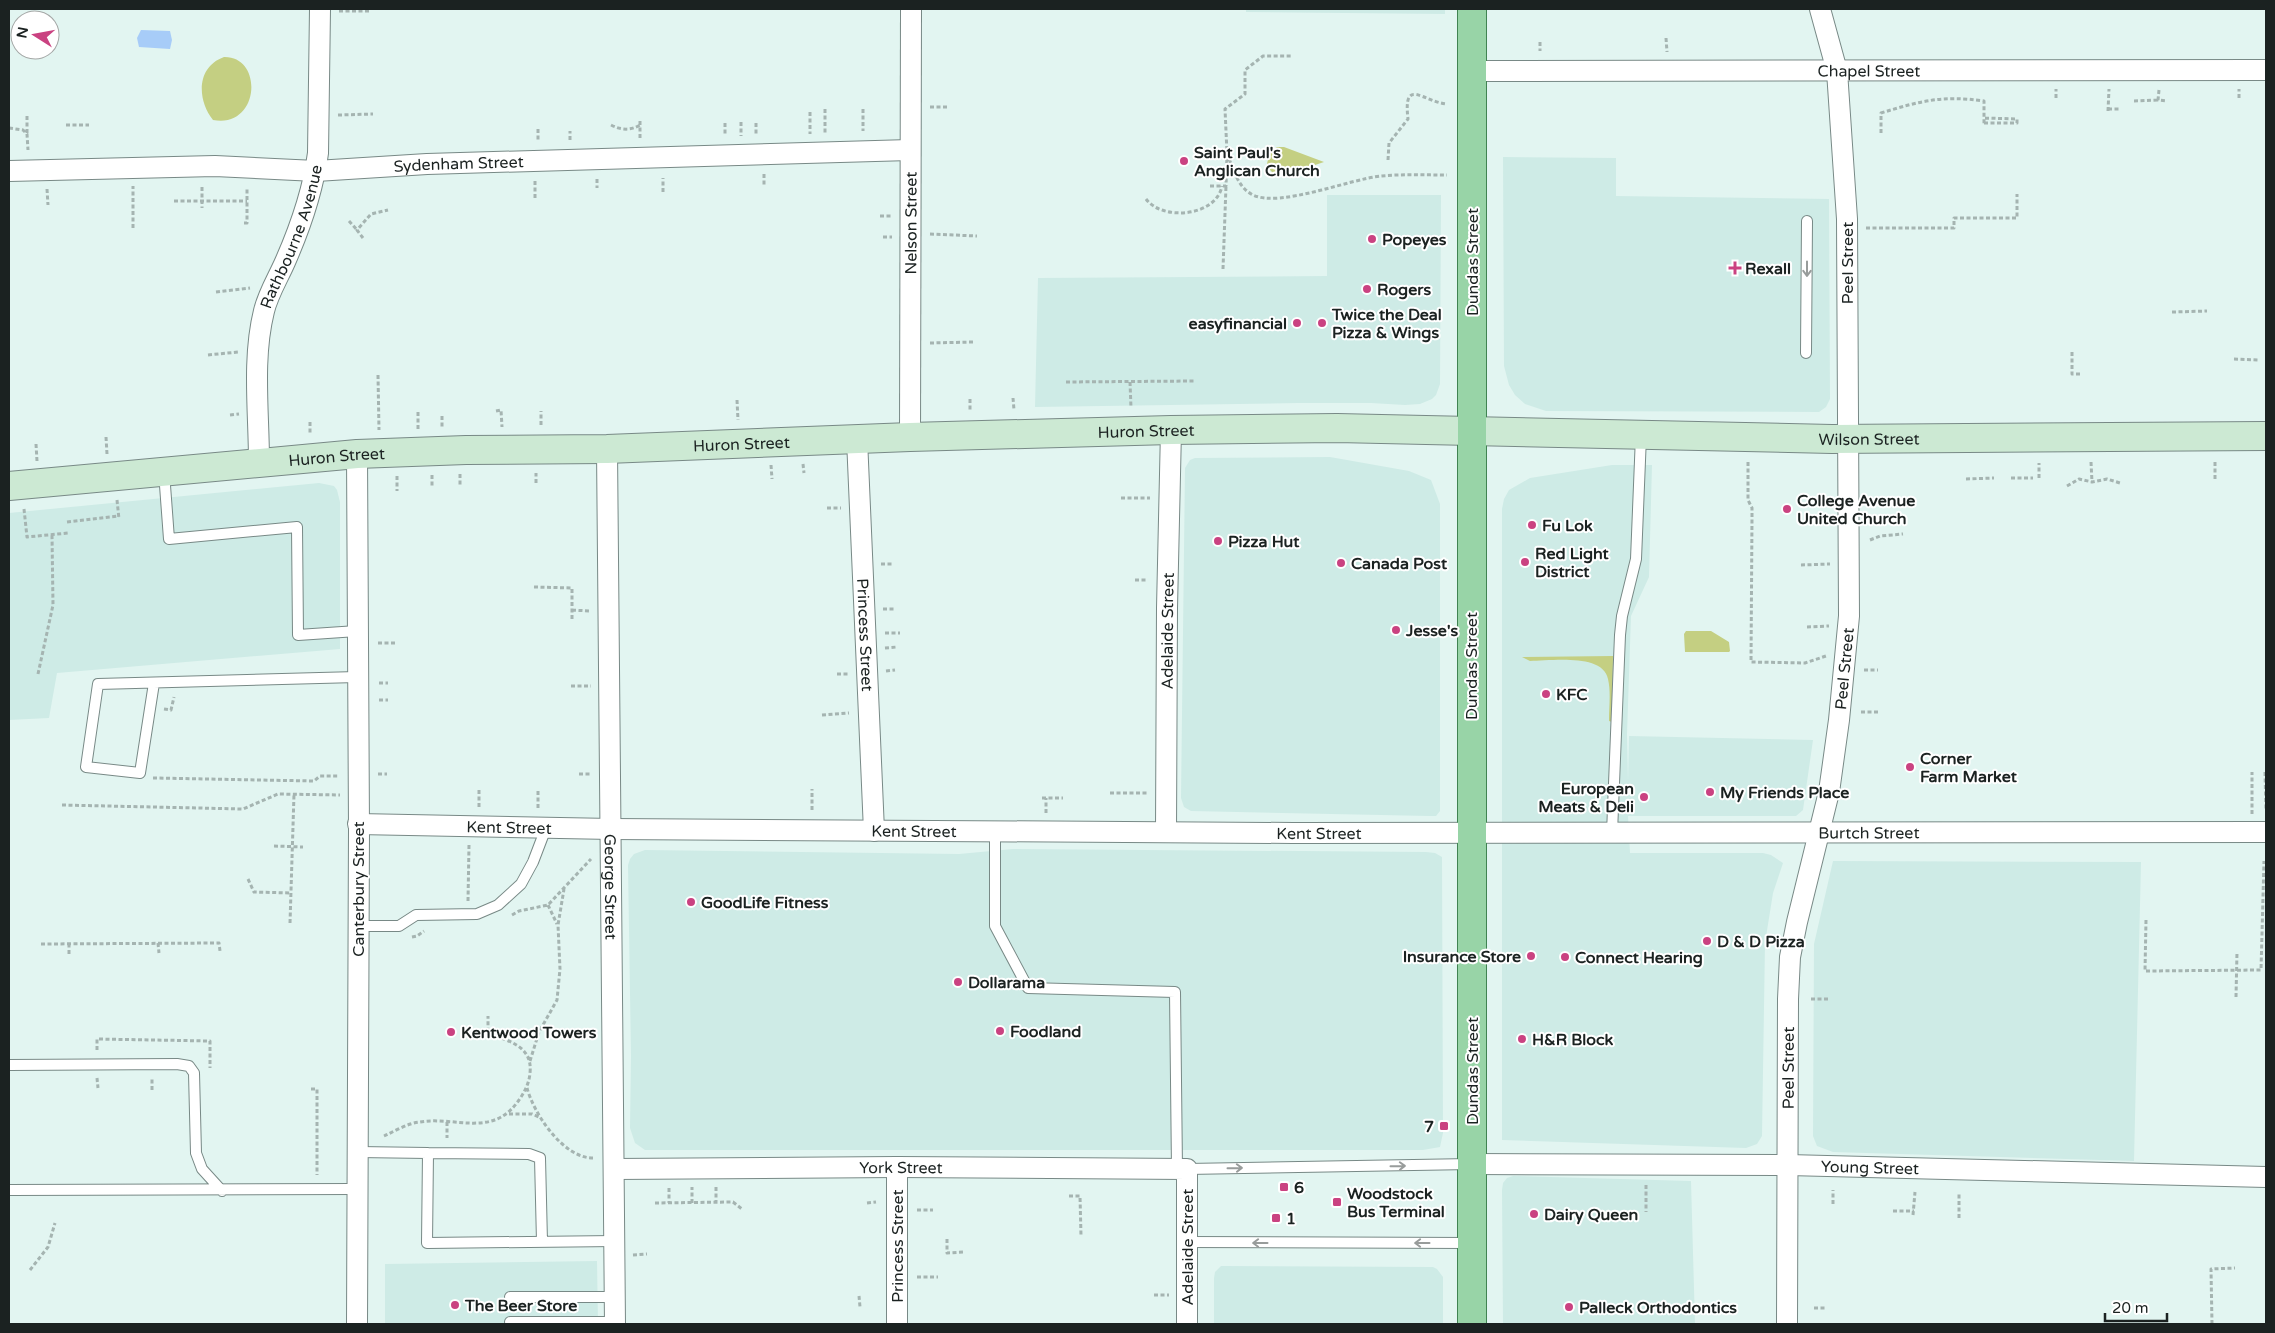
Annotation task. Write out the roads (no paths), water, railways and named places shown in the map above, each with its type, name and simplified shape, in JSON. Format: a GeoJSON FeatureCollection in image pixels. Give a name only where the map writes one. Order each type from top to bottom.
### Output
{"type":"FeatureCollection","features":[{"type":"Feature","properties":{"kind":"main road","name":"Dundas Street"},"geometry":{"type":"LineString","coordinates":[[1472,9],[1474,433],[1471,578],[1472,1324]]}},
{"type":"Feature","properties":{"kind":"main road","name":"Huron Street"},"geometry":{"type":"LineString","coordinates":[[9,486],[163,470],[357,454],[466,450],[607,449],[910,437],[1171,430],[1337,428],[1474,433]]}},
{"type":"Feature","properties":{"kind":"main road","name":"Wilson Street"},"geometry":{"type":"LineString","coordinates":[[1474,433],[1848,439],[2266,436]]}},
{"type":"Feature","properties":{"kind":"street","name":"Nelson Street"},"geometry":{"type":"LineString","coordinates":[[910,437],[911,9]]}},
{"type":"Feature","properties":{"kind":"street","name":"Peel Street"},"geometry":{"type":"LineString","coordinates":[[1787,1324],[1788,999],[1790,957],[1803,894],[1829,792],[1846,655],[1848,616],[1847,220],[1837,71],[1820,9]]}},
{"type":"Feature","properties":{"kind":"street","name":"Rathbourne Avenue"},"geometry":{"type":"LineString","coordinates":[[259,462],[258,357],[262,317],[298,230],[316,171],[318,153],[320,10]]}},
{"type":"Feature","properties":{"kind":"street","name":"Chapel Street"},"geometry":{"type":"LineString","coordinates":[[1472,71],[2266,70]]}},
{"type":"Feature","properties":{"kind":"street","name":"Sydenham Street"},"geometry":{"type":"LineString","coordinates":[[9,171],[215,166],[316,171],[427,164],[910,150]]}},
{"type":"Feature","properties":{"kind":"street","name":"Adelaide Street"},"geometry":{"type":"LineString","coordinates":[[1166,831],[1167,608],[1171,430]]}},
{"type":"Feature","properties":{"kind":"street","name":"Princess Street"},"geometry":{"type":"LineString","coordinates":[[857,439],[874,831]]}},
{"type":"Feature","properties":{"kind":"street","name":"George Street"},"geometry":{"type":"LineString","coordinates":[[607,449],[612,829],[615,1323]]}},
{"type":"Feature","properties":{"kind":"street","name":"Canterbury Street"},"geometry":{"type":"LineString","coordinates":[[357,454],[363,637],[357,677],[359,926],[357,1324]]}},
{"type":"Feature","properties":{"kind":"street","name":"Kent Street"},"geometry":{"type":"LineString","coordinates":[[358,824],[612,829],[1471,833]]}},
{"type":"Feature","properties":{"kind":"street","name":"Burtch Street"},"geometry":{"type":"LineString","coordinates":[[1471,833],[1820,833],[2259,826]]}},
{"type":"Feature","properties":{"kind":"street","name":"Young Street"},"geometry":{"type":"LineString","coordinates":[[1472,1164],[1788,1165],[2266,1177]]}},
{"type":"Feature","properties":{"kind":"street","name":"Princess Street"},"geometry":{"type":"LineString","coordinates":[[897,1167],[897,1324]]}},
{"type":"Feature","properties":{"kind":"street","name":"York Street"},"geometry":{"type":"LineString","coordinates":[[615,1169],[897,1167],[1182,1169]]}},
{"type":"Feature","properties":{"kind":"street","name":"Adelaide Street"},"geometry":{"type":"LineString","coordinates":[[1182,1169],[1186,1242],[1187,1324]]}},
{"type":"Feature","properties":{"kind":"lane"},"geometry":{"type":"LineString","coordinates":[[1806,353],[1807,220]]}},
{"type":"Feature","properties":{"kind":"lane"},"geometry":{"type":"LineString","coordinates":[[1612,834],[1620,635],[1622,616],[1636,559],[1641,436]]}},
{"type":"Feature","properties":{"kind":"lane"},"geometry":{"type":"LineString","coordinates":[[163,470],[169,539],[297,527],[298,635],[363,637]]}},
{"type":"Feature","properties":{"kind":"lane"},"geometry":{"type":"LineString","coordinates":[[154,683],[140,773],[86,767],[98,684],[357,677]]}},
{"type":"Feature","properties":{"kind":"lane"},"geometry":{"type":"LineString","coordinates":[[359,926],[399,926],[416,915],[477,914],[498,905],[520,884],[533,862],[546,828]]}},
{"type":"Feature","properties":{"kind":"lane"},"geometry":{"type":"LineString","coordinates":[[995,831],[995,926],[1028,988],[1175,992],[1182,1169],[1472,1164]]}},
{"type":"Feature","properties":{"kind":"lane"},"geometry":{"type":"LineString","coordinates":[[9,1065],[177,1064],[189,1066],[194,1073],[196,1153],[202,1169],[222,1191]]}},
{"type":"Feature","properties":{"kind":"lane"},"geometry":{"type":"LineString","coordinates":[[358,1152],[529,1154],[540,1158],[542,1242]]}},
{"type":"Feature","properties":{"kind":"lane"},"geometry":{"type":"LineString","coordinates":[[428,1153],[427,1242],[615,1241]]}},
{"type":"Feature","properties":{"kind":"lane"},"geometry":{"type":"LineString","coordinates":[[9,1190],[317,1191],[358,1189]]}},
{"type":"Feature","properties":{"kind":"lane"},"geometry":{"type":"LineString","coordinates":[[1186,1242],[1471,1243]]}},
{"type":"Feature","properties":{"kind":"lane"},"geometry":{"type":"LineString","coordinates":[[510,1297],[615,1297]]}},
{"type":"Feature","properties":{"kind":"lane"},"geometry":{"type":"LineString","coordinates":[[510,1322],[615,1323]]}},
{"type":"Feature","properties":{"kind":"water"},"geometry":{"type":"Polygon","coordinates":[[[141,30],[170,31],[172,40],[170,49],[139,47],[137,38],[141,30]]]}},
{"type":"Feature","properties":{"kind":"place","name":"Saint Paul's Anglican Church"},"geometry":{"type":"Point","coordinates":[1184,161]}},
{"type":"Feature","properties":{"kind":"place","name":"Popeyes"},"geometry":{"type":"Point","coordinates":[1372,239]}},
{"type":"Feature","properties":{"kind":"place","name":"Rexall"},"geometry":{"type":"Point","coordinates":[1735,268]}},
{"type":"Feature","properties":{"kind":"place","name":"Rogers"},"geometry":{"type":"Point","coordinates":[1367,289]}},
{"type":"Feature","properties":{"kind":"place","name":"easyfinancial"},"geometry":{"type":"Point","coordinates":[1297,323]}},
{"type":"Feature","properties":{"kind":"place","name":"Twice the Deal Pizza & Wings"},"geometry":{"type":"Point","coordinates":[1322,323]}},
{"type":"Feature","properties":{"kind":"place","name":"College Avenue United Church"},"geometry":{"type":"Point","coordinates":[1787,509]}},
{"type":"Feature","properties":{"kind":"place","name":"Fu Lok"},"geometry":{"type":"Point","coordinates":[1532,525]}},
{"type":"Feature","properties":{"kind":"place","name":"Pizza Hut"},"geometry":{"type":"Point","coordinates":[1218,541]}},
{"type":"Feature","properties":{"kind":"place","name":"Red Light District"},"geometry":{"type":"Point","coordinates":[1525,562]}},
{"type":"Feature","properties":{"kind":"place","name":"Canada Post"},"geometry":{"type":"Point","coordinates":[1341,563]}},
{"type":"Feature","properties":{"kind":"place","name":"Jesse's"},"geometry":{"type":"Point","coordinates":[1396,630]}},
{"type":"Feature","properties":{"kind":"place","name":"KFC"},"geometry":{"type":"Point","coordinates":[1546,694]}},
{"type":"Feature","properties":{"kind":"place","name":"Corner Farm Market"},"geometry":{"type":"Point","coordinates":[1910,767]}},
{"type":"Feature","properties":{"kind":"place","name":"My Friends Place"},"geometry":{"type":"Point","coordinates":[1710,792]}},
{"type":"Feature","properties":{"kind":"place","name":"European Meats & Deli"},"geometry":{"type":"Point","coordinates":[1644,797]}},
{"type":"Feature","properties":{"kind":"place","name":"GoodLife Fitness"},"geometry":{"type":"Point","coordinates":[691,902]}},
{"type":"Feature","properties":{"kind":"place","name":"D & D Pizza"},"geometry":{"type":"Point","coordinates":[1707,941]}},
{"type":"Feature","properties":{"kind":"place","name":"Insurance Store"},"geometry":{"type":"Point","coordinates":[1531,956]}},
{"type":"Feature","properties":{"kind":"place","name":"Connect Hearing"},"geometry":{"type":"Point","coordinates":[1565,957]}},
{"type":"Feature","properties":{"kind":"place","name":"Dollarama"},"geometry":{"type":"Point","coordinates":[958,982]}},
{"type":"Feature","properties":{"kind":"place","name":"Foodland"},"geometry":{"type":"Point","coordinates":[1000,1031]}},
{"type":"Feature","properties":{"kind":"place","name":"Kentwood Towers"},"geometry":{"type":"Point","coordinates":[451,1032]}},
{"type":"Feature","properties":{"kind":"place","name":"H&R Block"},"geometry":{"type":"Point","coordinates":[1522,1039]}},
{"type":"Feature","properties":{"kind":"place","name":"7"},"geometry":{"type":"Point","coordinates":[1444,1126]}},
{"type":"Feature","properties":{"kind":"place","name":"6"},"geometry":{"type":"Point","coordinates":[1284,1187]}},
{"type":"Feature","properties":{"kind":"place","name":"Woodstock Bus Terminal"},"geometry":{"type":"Point","coordinates":[1337,1202]}},
{"type":"Feature","properties":{"kind":"place","name":"Dairy Queen"},"geometry":{"type":"Point","coordinates":[1534,1214]}},
{"type":"Feature","properties":{"kind":"place","name":"1"},"geometry":{"type":"Point","coordinates":[1276,1218]}},
{"type":"Feature","properties":{"kind":"place","name":"The Beer Store"},"geometry":{"type":"Point","coordinates":[455,1305]}},
{"type":"Feature","properties":{"kind":"place","name":"Palleck Orthodontics"},"geometry":{"type":"Point","coordinates":[1569,1307]}}]}
